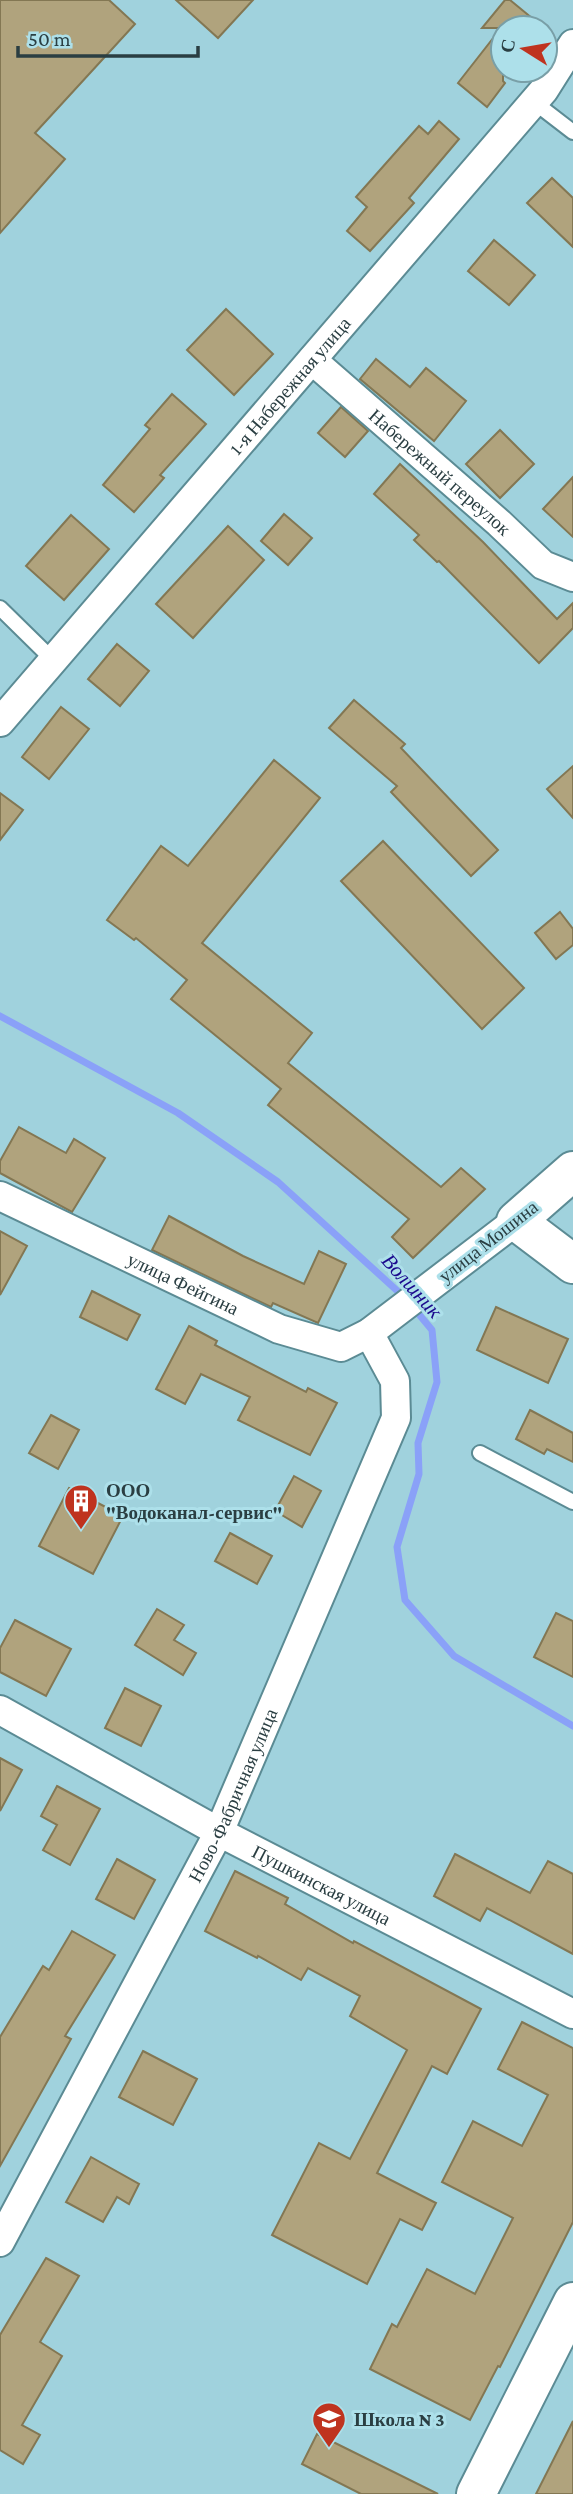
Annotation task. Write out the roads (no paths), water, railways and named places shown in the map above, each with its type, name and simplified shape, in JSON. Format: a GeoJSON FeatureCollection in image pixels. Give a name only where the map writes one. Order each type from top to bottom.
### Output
{"type":"FeatureCollection","features":[{"type":"Feature","properties":{"kind":"main road","name":"улица Мошина"},"geometry":{"type":"LineString","coordinates":[[516,1221],[573,1171]]}},
{"type":"Feature","properties":{"kind":"main road"},"geometry":{"type":"LineString","coordinates":[[516,1221],[573,1264]]}},
{"type":"Feature","properties":{"kind":"main road"},"geometry":{"type":"LineString","coordinates":[[476,2494],[573,2302]]}},
{"type":"Feature","properties":{"kind":"street","name":"1-я Набережная улица"},"geometry":{"type":"LineString","coordinates":[[0,722],[534,102],[573,44]]}},
{"type":"Feature","properties":{"kind":"street","name":"Набережный переулок"},"geometry":{"type":"LineString","coordinates":[[312,360],[499,523],[543,565],[573,577]]}},
{"type":"Feature","properties":{"kind":"street","name":"улица Фейгина"},"geometry":{"type":"LineString","coordinates":[[0,1196],[279,1329],[341,1347],[369,1334]]}},
{"type":"Feature","properties":{"kind":"street","name":"улица Мошина"},"geometry":{"type":"LineString","coordinates":[[369,1334],[516,1221]]}},
{"type":"Feature","properties":{"kind":"street","name":"Ново-Фабричная улица"},"geometry":{"type":"LineString","coordinates":[[0,2242],[219,1832],[396,1418],[395,1381],[369,1334]]}},
{"type":"Feature","properties":{"kind":"street","name":"Пушкинская улица"},"geometry":{"type":"LineString","coordinates":[[0,1710],[219,1832],[573,2014]]}},
{"type":"Feature","properties":{"kind":"lane"},"geometry":{"type":"LineString","coordinates":[[534,102],[573,132]]}},
{"type":"Feature","properties":{"kind":"lane"},"geometry":{"type":"LineString","coordinates":[[0,608],[53,660]]}},
{"type":"Feature","properties":{"kind":"lane"},"geometry":{"type":"LineString","coordinates":[[480,1453],[573,1503]]}},
{"type":"Feature","properties":{"kind":"waterway","name":"Волшник"},"geometry":{"type":"LineString","coordinates":[[0,1016],[178,1113],[278,1182],[404,1297]]}},
{"type":"Feature","properties":{"kind":"waterway","name":"Волшник"},"geometry":{"type":"LineString","coordinates":[[412,1306],[432,1330],[437,1382],[418,1443],[419,1474],[397,1547],[405,1600],[454,1656],[573,1726]]}},
{"type":"Feature","properties":{"kind":"place","name":"ООО \"Водоканал-сервис\""},"geometry":{"type":"Point","coordinates":[81,1531]}},
{"type":"Feature","properties":{"kind":"place","name":"Школа N 3"},"geometry":{"type":"Point","coordinates":[329,2449]}}]}
